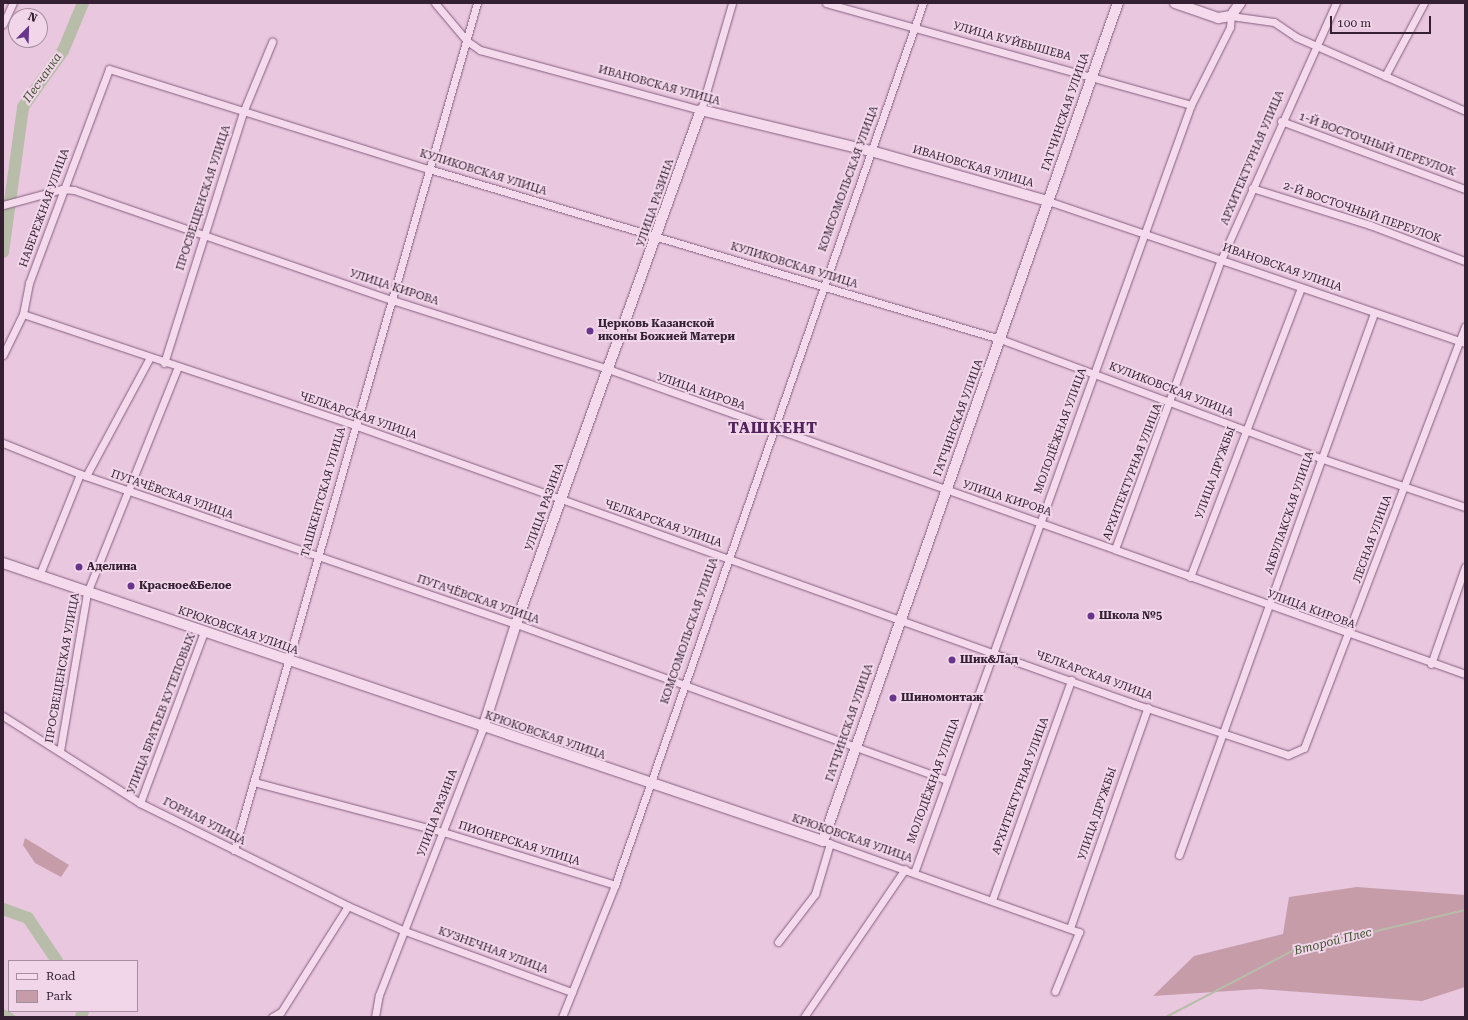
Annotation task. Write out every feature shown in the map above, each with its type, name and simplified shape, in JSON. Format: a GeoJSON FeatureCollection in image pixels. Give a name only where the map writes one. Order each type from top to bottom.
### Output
{"type":"FeatureCollection","features":[{"type":"Feature","properties":{"kind":"street"},"geometry":{"type":"LineString","coordinates":[[3,24],[13,3]]}},
{"type":"Feature","properties":{"kind":"street"},"geometry":{"type":"LineString","coordinates":[[435,3],[467,42]]}},
{"type":"Feature","properties":{"kind":"street","name":"ТАШКЕНТСКАЯ УЛИЦА"},"geometry":{"type":"LineString","coordinates":[[234,850],[289,661],[354,425],[392,300],[477,3]]}},
{"type":"Feature","properties":{"kind":"street","name":"УЛИЦА РАЗИНА"},"geometry":{"type":"LineString","coordinates":[[375,1017],[379,994],[484,728],[516,624],[608,369],[658,236],[701,110],[732,3]]}},
{"type":"Feature","properties":{"kind":"street","name":"УЛИЦА КУЙБЫШЕВА"},"geometry":{"type":"LineString","coordinates":[[826,3],[1191,105]]}},
{"type":"Feature","properties":{"kind":"street","name":"КОМСОМОЛЬСКАЯ УЛИЦА"},"geometry":{"type":"LineString","coordinates":[[562,1017],[615,885],[650,784],[681,687],[923,3]]}},
{"type":"Feature","properties":{"kind":"street","name":"ГАТЧИНСКАЯ УЛИЦА"},"geometry":{"type":"LineString","coordinates":[[778,942],[814,894],[826,842],[853,746],[1000,339],[1091,76],[1118,3]]}},
{"type":"Feature","properties":{"kind":"street"},"geometry":{"type":"LineString","coordinates":[[1175,3],[1218,18],[1231,16],[1274,22],[1315,45],[1385,76],[1464,107]]}},
{"type":"Feature","properties":{"kind":"street","name":"МОЛОДЁЖНАЯ УЛИЦА"},"geometry":{"type":"LineString","coordinates":[[914,873],[946,780],[1094,373],[1147,232],[1191,105],[1230,27],[1231,16],[1240,3]]}},
{"type":"Feature","properties":{"kind":"street","name":"АРХИТЕКТУРНАЯ УЛИЦА"},"geometry":{"type":"LineString","coordinates":[[1115,549],[1171,402],[1221,260],[1315,45],[1336,3]]}},
{"type":"Feature","properties":{"kind":"street"},"geometry":{"type":"LineString","coordinates":[[1385,76],[1424,3]]}},
{"type":"Feature","properties":{"kind":"street","name":"ПРОСВЕЩЕНСКАЯ УЛИЦА"},"geometry":{"type":"LineString","coordinates":[[164,363],[202,234],[244,110],[272,42]]}},
{"type":"Feature","properties":{"kind":"street","name":"ИВАНОВСКАЯ УЛИЦА"},"geometry":{"type":"LineString","coordinates":[[467,42],[490,53],[701,110],[871,151],[1048,200],[1147,232],[1301,288],[1462,342]]}},
{"type":"Feature","properties":{"kind":"street","name":"КУЛИКОВСКАЯ УЛИЦА"},"geometry":{"type":"LineString","coordinates":[[109,69],[429,169],[1000,339],[1320,458],[1465,507]]}},
{"type":"Feature","properties":{"kind":"street","name":"НАБЕРЕЖНАЯ УЛИЦА"},"geometry":{"type":"LineString","coordinates":[[3,355],[23,314],[29,283],[62,189],[109,69]]}},
{"type":"Feature","properties":{"kind":"street","name":"1-Й ВОСТОЧНЫЙ ПЕРЕУЛОК"},"geometry":{"type":"LineString","coordinates":[[1281,121],[1465,189]]}},
{"type":"Feature","properties":{"kind":"street","name":"2-Й ВОСТОЧНЫЙ ПЕРЕУЛОК"},"geometry":{"type":"LineString","coordinates":[[1252,188],[1370,225],[1465,261]]}},
{"type":"Feature","properties":{"kind":"street"},"geometry":{"type":"LineString","coordinates":[[3,205],[62,189]]}},
{"type":"Feature","properties":{"kind":"street","name":"УЛИЦА КИРОВА"},"geometry":{"type":"LineString","coordinates":[[62,189],[74,190],[392,300],[608,369],[946,490],[1041,521],[1350,636],[1465,674]]}},
{"type":"Feature","properties":{"kind":"street","name":"УЛИЦА ДРУЖБЫ"},"geometry":{"type":"LineString","coordinates":[[1190,577],[1244,430],[1301,288]]}},
{"type":"Feature","properties":{"kind":"street","name":"АКБУЛАКСКАЯ УЛИЦА"},"geometry":{"type":"LineString","coordinates":[[1179,855],[1223,731],[1270,606],[1320,458],[1374,313]]}},
{"type":"Feature","properties":{"kind":"street","name":"ЧЕЛКАРСКАЯ УЛИЦА"},"geometry":{"type":"LineString","coordinates":[[23,314],[149,359],[178,367],[354,425],[561,500],[994,651],[1148,707],[1296,754]]}},
{"type":"Feature","properties":{"kind":"street","name":"ЛЕСНАЯ УЛИЦА"},"geometry":{"type":"LineString","coordinates":[[1296,754],[1304,748],[1350,636],[1403,486],[1462,342],[1465,326]]}},
{"type":"Feature","properties":{"kind":"street"},"geometry":{"type":"LineString","coordinates":[[39,576],[83,476],[149,359]]}},
{"type":"Feature","properties":{"kind":"street","name":"ПРОСВЕЩЕНСКАЯ УЛИЦА"},"geometry":{"type":"LineString","coordinates":[[60,751],[87,593],[129,492],[178,367]]}},
{"type":"Feature","properties":{"kind":"street","name":"ПУГАЧЁВСКАЯ УЛИЦА"},"geometry":{"type":"LineString","coordinates":[[3,443],[83,476],[516,624],[681,687],[853,746],[946,780]]}},
{"type":"Feature","properties":{"kind":"street","name":"КРЮКОВСКАЯ УЛИЦА"},"geometry":{"type":"LineString","coordinates":[[3,563],[484,728],[905,869],[1070,928],[1079,932],[1055,991]]}},
{"type":"Feature","properties":{"kind":"street"},"geometry":{"type":"LineString","coordinates":[[1431,664],[1465,567]]}},
{"type":"Feature","properties":{"kind":"street","name":"УЛИЦА БРАТЬЕВ КУТЕПОВЫХ"},"geometry":{"type":"LineString","coordinates":[[140,803],[204,632]]}},
{"type":"Feature","properties":{"kind":"street","name":"АРХИТЕКТУРНАЯ УЛИЦА"},"geometry":{"type":"LineString","coordinates":[[992,900],[1071,680]]}},
{"type":"Feature","properties":{"kind":"street","name":"УЛИЦА ДРУЖБЫ"},"geometry":{"type":"LineString","coordinates":[[1070,928],[1148,707]]}},
{"type":"Feature","properties":{"kind":"street","name":"ГОРНАЯ УЛИЦА"},"geometry":{"type":"LineString","coordinates":[[3,716],[140,803],[348,906],[405,931]]}},
{"type":"Feature","properties":{"kind":"street","name":"ПИОНЕРСКАЯ УЛИЦА"},"geometry":{"type":"LineString","coordinates":[[254,782],[443,832],[615,885]]}},
{"type":"Feature","properties":{"kind":"street"},"geometry":{"type":"LineString","coordinates":[[804,1017],[905,869]]}},
{"type":"Feature","properties":{"kind":"street"},"geometry":{"type":"LineString","coordinates":[[272,1017],[281,1012],[348,906]]}},
{"type":"Feature","properties":{"kind":"street","name":"КУЗНЕЧНАЯ УЛИЦА"},"geometry":{"type":"LineString","coordinates":[[405,931],[572,992]]}},
{"type":"Feature","properties":{"kind":"green space"},"geometry":{"type":"Polygon","coordinates":[[[25,838],[69,865],[61,877],[35,863],[23,845],[25,838]]]}},
{"type":"Feature","properties":{"kind":"green space"},"geometry":{"type":"Polygon","coordinates":[[[1357,887],[1465,895],[1465,987],[1422,1001],[1260,989],[1153,996],[1194,956],[1283,934],[1289,897],[1357,887]]]}},
{"type":"Feature","properties":{"kind":"shaded area"},"geometry":{"type":"Polygon","coordinates":[[[3,1009],[17,1017],[3,1017],[3,1009]]]}},
{"type":"Feature","properties":{"kind":"waterway","name":"Песчанка"},"geometry":{"type":"LineString","coordinates":[[3,252],[23,107],[63,51],[83,3]]}},
{"type":"Feature","properties":{"kind":"waterway","name":"Песчанка"},"geometry":{"type":"LineString","coordinates":[[3,909],[28,918],[56,960]]}},
{"type":"Feature","properties":{"kind":"waterway","name":"Второй Плес"},"geometry":{"type":"LineString","coordinates":[[1166,1017],[1292,951],[1465,910]]}},
{"type":"Feature","properties":{"kind":"waterway","name":"Песчанка"},"geometry":{"type":"LineString","coordinates":[[81,1017],[83,1012]]}},
{"type":"Feature","properties":{"kind":"place","name":"Церковь Казанской иконы Божией Матери"},"geometry":{"type":"Point","coordinates":[590,331]}},
{"type":"Feature","properties":{"kind":"place","name":"Аделина"},"geometry":{"type":"Point","coordinates":[79,567]}},
{"type":"Feature","properties":{"kind":"place","name":"Красное&Белое"},"geometry":{"type":"Point","coordinates":[131,586]}},
{"type":"Feature","properties":{"kind":"place","name":"Школа №5"},"geometry":{"type":"Point","coordinates":[1091,616]}},
{"type":"Feature","properties":{"kind":"place","name":"Шик&Лад"},"geometry":{"type":"Point","coordinates":[952,660]}},
{"type":"Feature","properties":{"kind":"place","name":"Шиномонтаж"},"geometry":{"type":"Point","coordinates":[893,698]}},
{"type":"Feature","properties":{"kind":"district","name":"ТАШКЕНТ"},"geometry":{"type":"Point","coordinates":[773,429]}}]}
